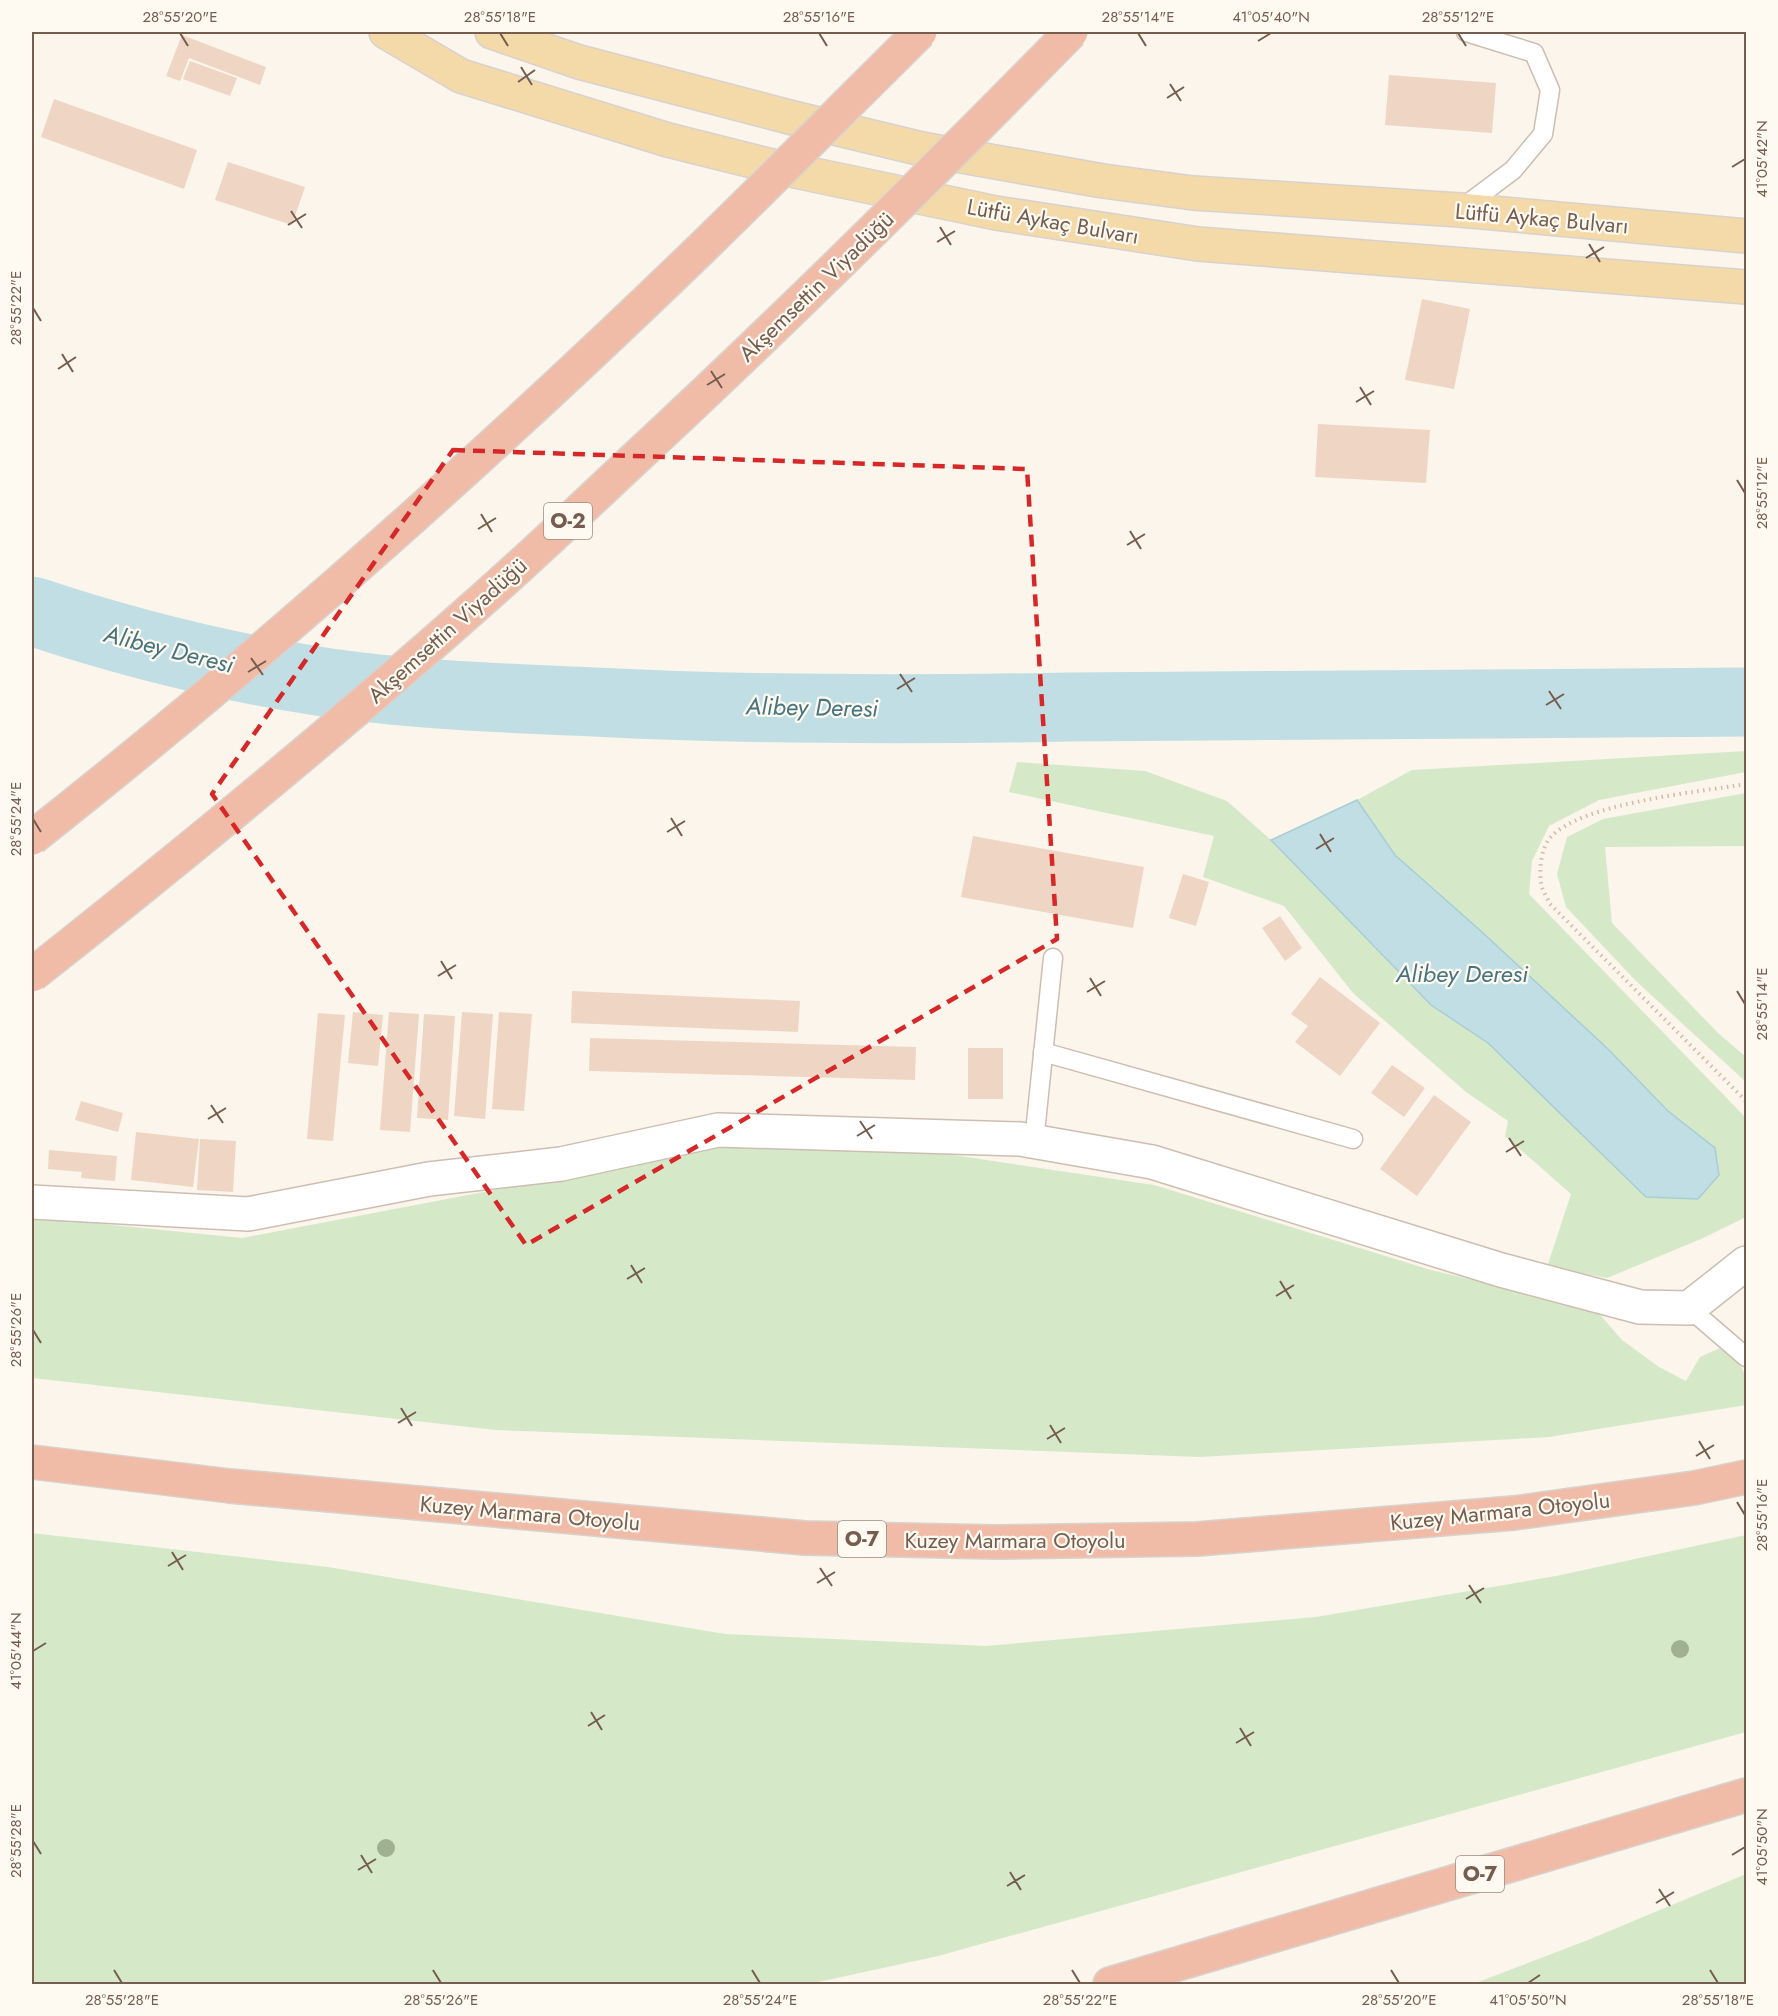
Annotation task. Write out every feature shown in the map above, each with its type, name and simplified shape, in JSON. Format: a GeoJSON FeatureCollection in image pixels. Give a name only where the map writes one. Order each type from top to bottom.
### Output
{"type":"FeatureCollection","features":[{"type":"Feature","properties":{"kind":"highway"},"geometry":{"type":"LineString","coordinates":[[32,838],[304,612],[459,476],[701,249],[920,32]]}},
{"type":"Feature","properties":{"kind":"highway","name":"Akşemsettin Viyadüğü"},"geometry":{"type":"LineString","coordinates":[[32,975],[179,859],[484,599],[765,336],[919,186],[1071,32]]}},
{"type":"Feature","properties":{"kind":"highway","name":"Kuzey Marmara Otoyolu"},"geometry":{"type":"LineString","coordinates":[[32,1462],[230,1486],[805,1538],[983,1542],[1197,1539],[1514,1513],[1694,1488],[1746,1477]]}},
{"type":"Feature","properties":{"kind":"highway","name":"O-7"},"geometry":{"type":"LineString","coordinates":[[1110,1984],[1746,1795]]}},
{"type":"Feature","properties":{"kind":"main road","name":"Lütfü Aykaç Bulvarı"},"geometry":{"type":"LineString","coordinates":[[386,32],[460,76],[668,140],[776,167],[996,213],[1198,244],[1746,287]]}},
{"type":"Feature","properties":{"kind":"main road","name":"Lütfü Aykaç Bulvarı"},"geometry":{"type":"LineString","coordinates":[[492,32],[579,62],[793,118],[922,149],[1102,181],[1193,193],[1460,210],[1746,236]]}},
{"type":"Feature","properties":{"kind":"street"},"geometry":{"type":"LineString","coordinates":[[32,1202],[248,1214],[429,1179],[561,1164],[718,1130],[1008,1139],[1152,1162],[1501,1270],[1640,1307],[1689,1308],[1746,1263]]}},
{"type":"Feature","properties":{"kind":"lane"},"geometry":{"type":"LineString","coordinates":[[1460,210],[1513,170],[1544,134],[1550,90],[1534,53],[1466,32]]}},
{"type":"Feature","properties":{"kind":"lane"},"geometry":{"type":"LineString","coordinates":[[1034,1142],[1053,958]]}},
{"type":"Feature","properties":{"kind":"lane"},"geometry":{"type":"LineString","coordinates":[[1043,1052],[1353,1139]]}},
{"type":"Feature","properties":{"kind":"lane"},"geometry":{"type":"LineString","coordinates":[[1689,1308],[1746,1357]]}},
{"type":"Feature","properties":{"kind":"path"},"geometry":{"type":"LineString","coordinates":[[1746,784],[1622,804],[1596,812],[1566,826],[1549,839],[1542,859],[1541,884],[1550,904],[1746,1101]]}},
{"type":"Feature","properties":{"kind":"highlighted area"},"geometry":{"type":"Polygon","coordinates":[[[453,450],[1027,469],[1057,939],[526,1245],[212,794],[453,450]]]}},
{"type":"Feature","properties":{"kind":"green space"},"geometry":{"type":"Polygon","coordinates":[[[1746,751],[1746,772],[1599,800],[1549,826],[1532,861],[1529,894],[1746,1118],[1746,1217],[1701,1239],[1607,1278],[1547,1267],[1571,1194],[1505,1136],[1508,1121],[1466,1092],[1353,993],[1284,906],[1203,877],[1214,836],[1009,792],[1017,762],[1145,771],[1227,801],[1271,840],[1431,1005],[1488,1043],[1645,1196],[1715,1148],[1668,1111],[1608,1049],[1395,855],[1357,800],[1412,770],[1746,751]]]}},
{"type":"Feature","properties":{"kind":"green space"},"geometry":{"type":"Polygon","coordinates":[[[1746,793],[1746,846],[1605,847],[1612,923],[1718,1033],[1746,1057],[1746,1082],[1636,981],[1566,907],[1557,874],[1567,837],[1603,819],[1746,793]]]}},
{"type":"Feature","properties":{"kind":"green space"},"geometry":{"type":"Polygon","coordinates":[[[720,1147],[933,1152],[1154,1185],[1431,1270],[1595,1309],[1622,1340],[1659,1367],[1686,1381],[1700,1357],[1720,1348],[1741,1366],[1744,1372],[1746,1405],[1549,1437],[1200,1457],[496,1430],[32,1378],[32,1217],[242,1238],[720,1147]]]}},
{"type":"Feature","properties":{"kind":"green space"},"geometry":{"type":"Polygon","coordinates":[[[32,1533],[328,1567],[725,1634],[986,1646],[1316,1617],[1556,1576],[1746,1535],[1746,1732],[938,1956],[809,1984],[32,1984],[32,1533]]]}},
{"type":"Feature","properties":{"kind":"green space"},"geometry":{"type":"Polygon","coordinates":[[[1746,1874],[1746,1984],[1473,1984],[1588,1940],[1746,1874]]]}},
{"type":"Feature","properties":{"kind":"water","name":"Alibey Deresi"},"geometry":{"type":"Polygon","coordinates":[[[1357,800],[1395,855],[1608,1049],[1668,1111],[1715,1148],[1719,1175],[1698,1199],[1646,1197],[1488,1043],[1431,1005],[1271,840],[1357,800]]]}},
{"type":"Feature","properties":{"kind":"building"},"geometry":{"type":"Polygon","coordinates":[[[182,35],[266,67],[260,85],[189,58],[180,81],[166,76],[182,35]]]}},
{"type":"Feature","properties":{"kind":"building"},"geometry":{"type":"Polygon","coordinates":[[[190,61],[237,78],[230,96],[183,79],[190,61]]]}},
{"type":"Feature","properties":{"kind":"building"},"geometry":{"type":"Polygon","coordinates":[[[1389,75],[1496,83],[1492,133],[1385,125],[1389,75]]]}},
{"type":"Feature","properties":{"kind":"building"},"geometry":{"type":"Polygon","coordinates":[[[54,99],[197,150],[184,189],[41,137],[54,99]]]}},
{"type":"Feature","properties":{"kind":"building"},"geometry":{"type":"Polygon","coordinates":[[[228,162],[305,187],[292,225],[215,200],[228,162]]]}},
{"type":"Feature","properties":{"kind":"building"},"geometry":{"type":"Polygon","coordinates":[[[1422,299],[1470,309],[1454,389],[1405,380],[1422,299]]]}},
{"type":"Feature","properties":{"kind":"building"},"geometry":{"type":"Polygon","coordinates":[[[1318,424],[1430,430],[1426,483],[1315,477],[1318,424]]]}},
{"type":"Feature","properties":{"kind":"building"},"geometry":{"type":"Polygon","coordinates":[[[973,836],[1144,867],[1133,928],[961,897],[973,836]]]}},
{"type":"Feature","properties":{"kind":"building"},"geometry":{"type":"Polygon","coordinates":[[[1183,874],[1209,882],[1196,926],[1169,918],[1183,874]]]}},
{"type":"Feature","properties":{"kind":"building"},"geometry":{"type":"Polygon","coordinates":[[[1280,916],[1302,948],[1285,961],[1262,928],[1280,916]]]}},
{"type":"Feature","properties":{"kind":"building"},"geometry":{"type":"Polygon","coordinates":[[[1320,977],[1380,1023],[1340,1076],[1295,1042],[1308,1026],[1291,1014],[1320,977]]]}},
{"type":"Feature","properties":{"kind":"building"},"geometry":{"type":"Polygon","coordinates":[[[572,991],[800,1001],[798,1032],[571,1023],[572,991]]]}},
{"type":"Feature","properties":{"kind":"building"},"geometry":{"type":"Polygon","coordinates":[[[353,1012],[383,1015],[378,1066],[348,1063],[353,1012]]]}},
{"type":"Feature","properties":{"kind":"building"},"geometry":{"type":"Polygon","coordinates":[[[389,1012],[419,1014],[410,1132],[380,1130],[389,1012]]]}},
{"type":"Feature","properties":{"kind":"building"},"geometry":{"type":"Polygon","coordinates":[[[462,1012],[493,1014],[485,1119],[454,1116],[462,1012]]]}},
{"type":"Feature","properties":{"kind":"building"},"geometry":{"type":"Polygon","coordinates":[[[499,1012],[532,1014],[524,1111],[492,1109],[499,1012]]]}},
{"type":"Feature","properties":{"kind":"building"},"geometry":{"type":"Polygon","coordinates":[[[318,1013],[345,1015],[333,1141],[307,1139],[318,1013]]]}},
{"type":"Feature","properties":{"kind":"building"},"geometry":{"type":"Polygon","coordinates":[[[424,1014],[455,1016],[448,1120],[417,1118],[424,1014]]]}},
{"type":"Feature","properties":{"kind":"building"},"geometry":{"type":"Polygon","coordinates":[[[590,1038],[916,1047],[915,1080],[589,1071],[590,1038]]]}},
{"type":"Feature","properties":{"kind":"building"},"geometry":{"type":"Polygon","coordinates":[[[968,1048],[1003,1048],[1003,1099],[968,1099],[968,1048]]]}},
{"type":"Feature","properties":{"kind":"building"},"geometry":{"type":"Polygon","coordinates":[[[1392,1065],[1425,1088],[1404,1117],[1371,1093],[1392,1065]]]}},
{"type":"Feature","properties":{"kind":"building"},"geometry":{"type":"Polygon","coordinates":[[[1434,1095],[1471,1122],[1417,1196],[1380,1169],[1434,1095]]]}},
{"type":"Feature","properties":{"kind":"building"},"geometry":{"type":"Polygon","coordinates":[[[81,1101],[123,1113],[118,1132],[75,1120],[81,1101]]]}},
{"type":"Feature","properties":{"kind":"building"},"geometry":{"type":"Polygon","coordinates":[[[136,1132],[199,1139],[193,1187],[131,1180],[136,1132]]]}},
{"type":"Feature","properties":{"kind":"building"},"geometry":{"type":"Polygon","coordinates":[[[200,1139],[236,1141],[233,1192],[197,1190],[200,1139]]]}},
{"type":"Feature","properties":{"kind":"building"},"geometry":{"type":"Polygon","coordinates":[[[49,1150],[117,1156],[115,1181],[81,1178],[82,1172],[48,1169],[49,1150]]]}},
{"type":"Feature","properties":{"kind":"waterway","name":"Alibey Deresi"},"geometry":{"type":"LineString","coordinates":[[32,611],[173,652],[281,675],[386,690],[490,697],[653,705],[832,709],[1746,702]]}}]}
